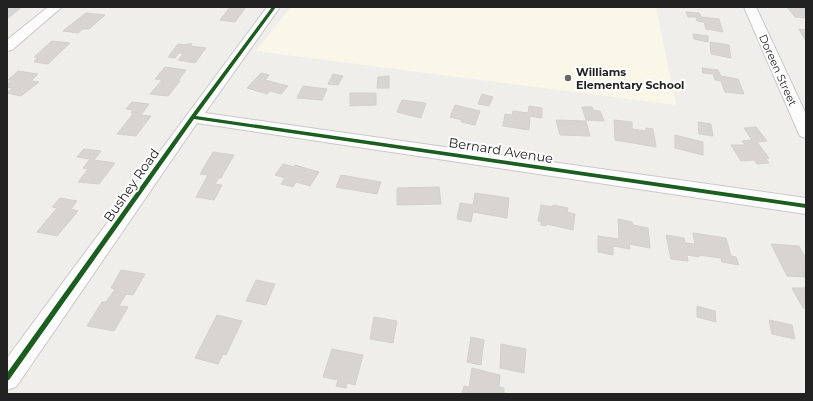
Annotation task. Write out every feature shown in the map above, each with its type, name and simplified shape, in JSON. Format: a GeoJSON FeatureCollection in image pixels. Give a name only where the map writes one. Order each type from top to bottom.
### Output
{"type":"FeatureCollection","features":[{"type":"Feature","properties":{"kind":"street"},"geometry":{"type":"LineString","coordinates":[[7,47],[56,7]]}},
{"type":"Feature","properties":{"kind":"street","name":"Bushey Road"},"geometry":{"type":"LineString","coordinates":[[7,378],[193,117],[274,7]]}},
{"type":"Feature","properties":{"kind":"street","name":"Doreen Street"},"geometry":{"type":"LineString","coordinates":[[750,7],[806,132]]}},
{"type":"Feature","properties":{"kind":"street","name":"Bernard Avenue"},"geometry":{"type":"LineString","coordinates":[[193,117],[806,206]]}},
{"type":"Feature","properties":{"kind":"shaded area","name":"Williams Elementary School"},"geometry":{"type":"Polygon","coordinates":[[[291,7],[656,7],[676,105],[256,51],[291,7]]]}},
{"type":"Feature","properties":{"kind":"building"},"geometry":{"type":"Polygon","coordinates":[[[7,7],[22,7],[7,19],[7,7]]]}},
{"type":"Feature","properties":{"kind":"building"},"geometry":{"type":"Polygon","coordinates":[[[230,7],[246,7],[235,22],[220,20],[230,7]]]}},
{"type":"Feature","properties":{"kind":"building"},"geometry":{"type":"Polygon","coordinates":[[[787,7],[803,7],[806,10],[806,18],[795,17],[787,7]]]}},
{"type":"Feature","properties":{"kind":"building"},"geometry":{"type":"Polygon","coordinates":[[[686,12],[699,13],[701,17],[719,19],[723,32],[706,29],[704,22],[697,21],[696,17],[688,17],[686,12]]]}},
{"type":"Feature","properties":{"kind":"building"},"geometry":{"type":"Polygon","coordinates":[[[86,13],[105,15],[89,29],[83,29],[78,33],[63,31],[86,13]]]}},
{"type":"Feature","properties":{"kind":"building"},"geometry":{"type":"Polygon","coordinates":[[[799,29],[806,30],[806,41],[799,29]]]}},
{"type":"Feature","properties":{"kind":"building"},"geometry":{"type":"Polygon","coordinates":[[[693,34],[708,36],[708,42],[694,39],[693,34]]]}},
{"type":"Feature","properties":{"kind":"building"},"geometry":{"type":"Polygon","coordinates":[[[52,41],[70,43],[48,64],[34,62],[38,57],[34,57],[52,41]]]}},
{"type":"Feature","properties":{"kind":"building"},"geometry":{"type":"Polygon","coordinates":[[[710,42],[729,45],[731,58],[711,54],[710,42]]]}},
{"type":"Feature","properties":{"kind":"building"},"geometry":{"type":"Polygon","coordinates":[[[178,44],[192,44],[190,46],[206,48],[195,63],[178,60],[183,54],[179,53],[175,58],[168,57],[178,44]]]}},
{"type":"Feature","properties":{"kind":"building"},"geometry":{"type":"Polygon","coordinates":[[[165,67],[186,70],[178,81],[180,81],[168,96],[150,94],[162,80],[155,79],[165,67]]]}},
{"type":"Feature","properties":{"kind":"building"},"geometry":{"type":"Polygon","coordinates":[[[702,68],[718,70],[721,76],[738,79],[744,94],[725,92],[721,81],[715,80],[713,74],[703,73],[702,68]]]}},
{"type":"Feature","properties":{"kind":"building"},"geometry":{"type":"Polygon","coordinates":[[[18,71],[38,74],[31,81],[39,82],[21,96],[7,93],[12,88],[7,87],[7,84],[12,80],[8,80],[18,71]]]}},
{"type":"Feature","properties":{"kind":"building"},"geometry":{"type":"Polygon","coordinates":[[[261,73],[269,75],[265,80],[288,86],[281,94],[270,91],[267,94],[247,88],[261,73]]]}},
{"type":"Feature","properties":{"kind":"building"},"geometry":{"type":"Polygon","coordinates":[[[333,74],[343,76],[338,85],[328,84],[333,74]]]}},
{"type":"Feature","properties":{"kind":"building"},"geometry":{"type":"Polygon","coordinates":[[[389,76],[389,88],[377,88],[378,77],[389,76]]]}},
{"type":"Feature","properties":{"kind":"building"},"geometry":{"type":"Polygon","coordinates":[[[303,86],[327,89],[322,100],[297,98],[303,86]]]}},
{"type":"Feature","properties":{"kind":"building"},"geometry":{"type":"Polygon","coordinates":[[[350,93],[376,93],[376,105],[350,106],[350,93]]]}},
{"type":"Feature","properties":{"kind":"building"},"geometry":{"type":"Polygon","coordinates":[[[482,94],[493,97],[489,106],[478,104],[482,94]]]}},
{"type":"Feature","properties":{"kind":"building"},"geometry":{"type":"Polygon","coordinates":[[[402,100],[426,103],[421,118],[397,112],[402,100]]]}},
{"type":"Feature","properties":{"kind":"building"},"geometry":{"type":"Polygon","coordinates":[[[132,102],[149,104],[141,115],[151,116],[136,136],[117,134],[133,114],[131,113],[133,110],[126,109],[132,102]]]}},
{"type":"Feature","properties":{"kind":"building"},"geometry":{"type":"Polygon","coordinates":[[[455,105],[480,111],[475,125],[461,122],[462,120],[450,117],[455,105]]]}},
{"type":"Feature","properties":{"kind":"building"},"geometry":{"type":"Polygon","coordinates":[[[529,106],[542,108],[542,118],[530,116],[529,130],[503,126],[505,114],[512,115],[513,111],[528,113],[529,106]]]}},
{"type":"Feature","properties":{"kind":"building"},"geometry":{"type":"Polygon","coordinates":[[[582,107],[592,107],[593,110],[600,111],[604,121],[586,120],[582,107]]]}},
{"type":"Feature","properties":{"kind":"building"},"geometry":{"type":"Polygon","coordinates":[[[556,120],[586,121],[590,136],[560,135],[556,120]]]}},
{"type":"Feature","properties":{"kind":"building"},"geometry":{"type":"Polygon","coordinates":[[[614,120],[632,122],[632,129],[646,131],[646,128],[653,129],[656,147],[615,140],[614,120]]]}},
{"type":"Feature","properties":{"kind":"building"},"geometry":{"type":"Polygon","coordinates":[[[698,122],[711,124],[713,136],[699,134],[698,122]]]}},
{"type":"Feature","properties":{"kind":"building"},"geometry":{"type":"Polygon","coordinates":[[[756,127],[767,141],[757,142],[769,158],[766,159],[769,163],[757,164],[754,160],[741,161],[731,145],[745,145],[742,141],[752,140],[744,128],[756,127]]]}},
{"type":"Feature","properties":{"kind":"building"},"geometry":{"type":"Polygon","coordinates":[[[675,135],[703,142],[703,155],[675,148],[675,135]]]}},
{"type":"Feature","properties":{"kind":"building"},"geometry":{"type":"Polygon","coordinates":[[[84,149],[101,151],[94,160],[115,163],[99,184],[78,182],[88,169],[83,168],[90,159],[77,157],[84,149]]]}},
{"type":"Feature","properties":{"kind":"building"},"geometry":{"type":"Polygon","coordinates":[[[213,152],[234,155],[221,178],[219,178],[215,184],[222,185],[214,200],[196,197],[208,175],[200,174],[213,152]]]}},
{"type":"Feature","properties":{"kind":"building"},"geometry":{"type":"Polygon","coordinates":[[[283,164],[294,167],[295,165],[319,172],[310,186],[296,182],[293,187],[281,184],[285,178],[275,175],[283,164]]]}},
{"type":"Feature","properties":{"kind":"building"},"geometry":{"type":"Polygon","coordinates":[[[341,175],[381,182],[377,194],[336,187],[341,175]]]}},
{"type":"Feature","properties":{"kind":"building"},"geometry":{"type":"Polygon","coordinates":[[[439,187],[441,204],[397,205],[397,188],[439,187]]]}},
{"type":"Feature","properties":{"kind":"building"},"geometry":{"type":"Polygon","coordinates":[[[475,193],[509,198],[507,218],[473,212],[471,222],[457,219],[460,203],[473,205],[475,193]]]}},
{"type":"Feature","properties":{"kind":"building"},"geometry":{"type":"Polygon","coordinates":[[[60,198],[77,201],[71,209],[78,211],[57,236],[37,232],[57,208],[52,207],[60,198]]]}},
{"type":"Feature","properties":{"kind":"building"},"geometry":{"type":"Polygon","coordinates":[[[541,205],[552,207],[553,205],[568,208],[567,212],[575,214],[573,230],[547,224],[546,226],[541,225],[541,222],[538,221],[541,205]]]}},
{"type":"Feature","properties":{"kind":"building"},"geometry":{"type":"Polygon","coordinates":[[[618,219],[632,222],[633,225],[648,228],[650,248],[629,244],[630,249],[613,246],[613,255],[598,252],[598,236],[619,239],[618,219]]]}},
{"type":"Feature","properties":{"kind":"building"},"geometry":{"type":"Polygon","coordinates":[[[693,233],[726,238],[731,256],[736,257],[739,265],[722,262],[721,258],[698,255],[699,257],[687,255],[688,261],[671,259],[666,235],[684,238],[685,243],[695,244],[693,233]]]}},
{"type":"Feature","properties":{"kind":"building"},"geometry":{"type":"Polygon","coordinates":[[[771,244],[799,246],[806,259],[806,277],[787,276],[771,244]]]}},
{"type":"Feature","properties":{"kind":"building"},"geometry":{"type":"Polygon","coordinates":[[[121,270],[145,274],[133,295],[126,294],[119,306],[128,307],[114,331],[87,326],[102,302],[106,302],[115,289],[111,288],[121,270]]]}},
{"type":"Feature","properties":{"kind":"building"},"geometry":{"type":"Polygon","coordinates":[[[256,280],[275,284],[266,305],[246,301],[256,280]]]}},
{"type":"Feature","properties":{"kind":"building"},"geometry":{"type":"Polygon","coordinates":[[[792,288],[806,288],[806,308],[803,308],[792,288]]]}},
{"type":"Feature","properties":{"kind":"building"},"geometry":{"type":"Polygon","coordinates":[[[697,306],[715,311],[716,322],[697,317],[697,306]]]}},
{"type":"Feature","properties":{"kind":"building"},"geometry":{"type":"Polygon","coordinates":[[[217,315],[242,321],[226,355],[223,354],[218,364],[195,358],[217,315]]]}},
{"type":"Feature","properties":{"kind":"building"},"geometry":{"type":"Polygon","coordinates":[[[374,317],[397,321],[393,343],[370,339],[374,317]]]}},
{"type":"Feature","properties":{"kind":"building"},"geometry":{"type":"Polygon","coordinates":[[[769,320],[792,325],[795,339],[772,334],[769,320]]]}},
{"type":"Feature","properties":{"kind":"building"},"geometry":{"type":"Polygon","coordinates":[[[471,337],[484,340],[481,365],[467,362],[471,337]]]}},
{"type":"Feature","properties":{"kind":"building"},"geometry":{"type":"Polygon","coordinates":[[[501,344],[526,349],[524,373],[500,368],[501,344]]]}},
{"type":"Feature","properties":{"kind":"building"},"geometry":{"type":"Polygon","coordinates":[[[332,349],[363,355],[355,385],[347,383],[346,388],[336,386],[338,380],[323,377],[332,349]]]}},
{"type":"Feature","properties":{"kind":"building"},"geometry":{"type":"Polygon","coordinates":[[[472,368],[500,375],[499,387],[504,388],[504,394],[462,394],[464,386],[469,387],[472,368]]]}},
{"type":"Feature","properties":{"kind":"cycle path"},"geometry":{"type":"LineString","coordinates":[[7,378],[188,124],[274,7]]}},
{"type":"Feature","properties":{"kind":"cycle path"},"geometry":{"type":"LineString","coordinates":[[193,117],[806,206]]}},
{"type":"Feature","properties":{"kind":"place","name":"Williams Elementary School"},"geometry":{"type":"Point","coordinates":[568,78]}}]}
